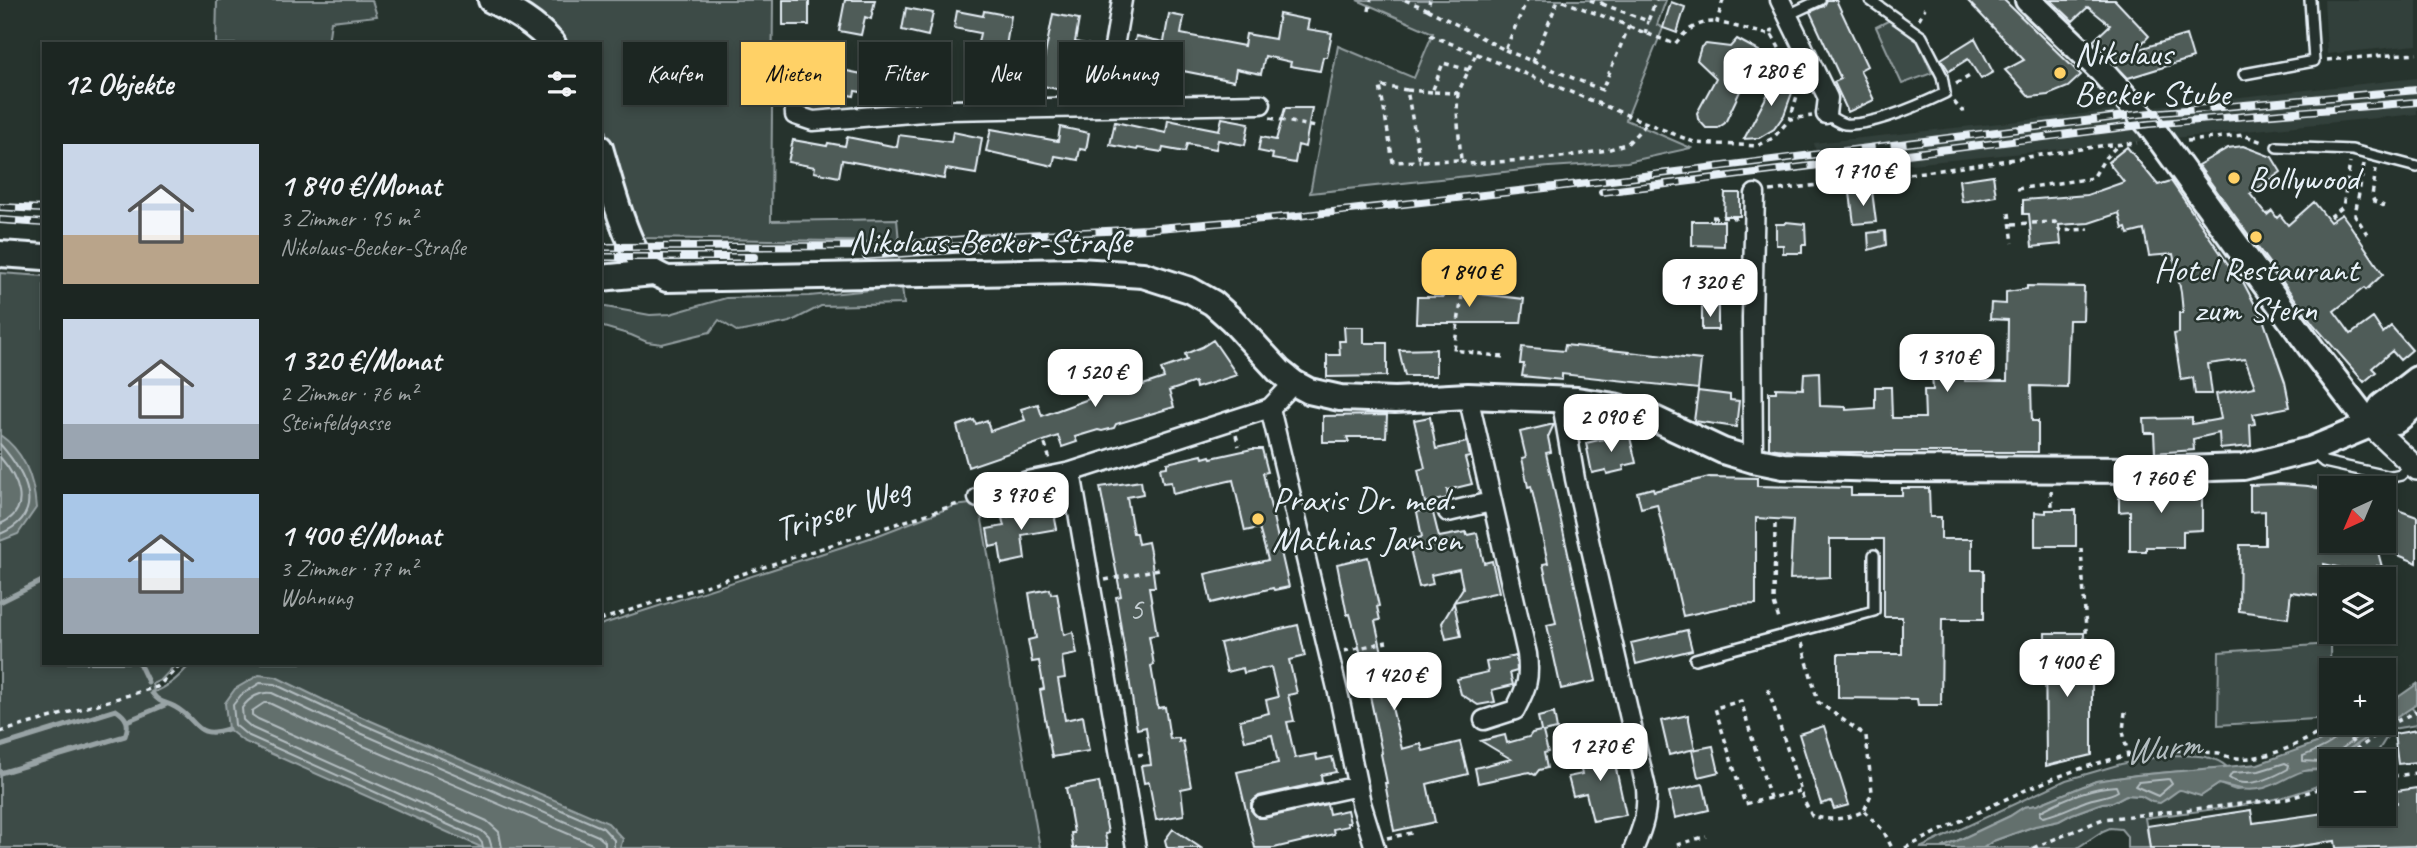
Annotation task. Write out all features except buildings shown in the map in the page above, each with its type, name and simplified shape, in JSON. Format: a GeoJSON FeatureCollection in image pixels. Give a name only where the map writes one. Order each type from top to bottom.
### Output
{"type":"FeatureCollection","features":[{"type":"Feature","properties":{"kind":"main road"},"geometry":{"type":"LineString","coordinates":[[491,0],[518,13],[551,42]]}},
{"type":"Feature","properties":{"kind":"main road"},"geometry":{"type":"LineString","coordinates":[[2028,0],[2128,99],[2162,141],[2370,425],[2382,406],[2417,379]]}},
{"type":"Feature","properties":{"kind":"main road"},"geometry":{"type":"LineString","coordinates":[[602,154],[633,247],[653,274]]}},
{"type":"Feature","properties":{"kind":"main road"},"geometry":{"type":"LineString","coordinates":[[0,254],[42,257]]}},
{"type":"Feature","properties":{"kind":"main road","name":"Nikolaus-Becker-Straße"},"geometry":{"type":"LineString","coordinates":[[602,278],[653,274],[667,279],[1078,271],[1143,275],[1190,290],[1213,303],[1279,371],[1309,391],[1340,398],[1561,398],[1614,406],[1646,415],[1723,451],[1783,466],[2209,470],[2243,467],[2310,450],[2370,425],[2396,421],[2417,403]]}},
{"type":"Feature","properties":{"kind":"street"},"geometry":{"type":"LineString","coordinates":[[1115,42],[1122,0]]}},
{"type":"Feature","properties":{"kind":"street"},"geometry":{"type":"LineString","coordinates":[[1785,9],[1828,98],[1826,114]]}},
{"type":"Feature","properties":{"kind":"street"},"geometry":{"type":"LineString","coordinates":[[794,105],[795,115],[813,121],[944,110],[1104,105],[1263,110]]}},
{"type":"Feature","properties":{"kind":"street"},"geometry":{"type":"LineString","coordinates":[[1753,460],[1755,194]]}},
{"type":"Feature","properties":{"kind":"street"},"geometry":{"type":"LineString","coordinates":[[978,498],[1027,481],[1071,472],[1270,408],[1294,383]]}},
{"type":"Feature","properties":{"kind":"street"},"geometry":{"type":"LineString","coordinates":[[1468,396],[1527,654],[1529,674],[1528,686],[1515,709],[1484,720]]}},
{"type":"Feature","properties":{"kind":"street"},"geometry":{"type":"LineString","coordinates":[[1561,398],[1575,479],[1646,788],[1645,818],[1634,848]]}},
{"type":"Feature","properties":{"kind":"street"},"geometry":{"type":"LineString","coordinates":[[1270,408],[1373,845]]}},
{"type":"Feature","properties":{"kind":"street"},"geometry":{"type":"LineString","coordinates":[[2370,425],[2414,467]]}},
{"type":"Feature","properties":{"kind":"street"},"geometry":{"type":"LineString","coordinates":[[1071,472],[1136,848]]}},
{"type":"Feature","properties":{"kind":"street"},"geometry":{"type":"LineString","coordinates":[[1448,512],[1491,502]]}},
{"type":"Feature","properties":{"kind":"street"},"geometry":{"type":"LineString","coordinates":[[1262,807],[1358,786]]}},
{"type":"Feature","properties":{"kind":"lane"},"geometry":{"type":"LineString","coordinates":[[1785,9],[1820,0]]}},
{"type":"Feature","properties":{"kind":"lane"},"geometry":{"type":"LineString","coordinates":[[1826,114],[1843,124],[1878,119],[1915,108],[1944,89],[1942,76],[1922,37],[1870,0]]}},
{"type":"Feature","properties":{"kind":"lane"},"geometry":{"type":"LineString","coordinates":[[2244,74],[2315,61],[2310,0]]}},
{"type":"Feature","properties":{"kind":"lane"},"geometry":{"type":"LineString","coordinates":[[2277,147],[2352,150],[2417,167]]}},
{"type":"Feature","properties":{"kind":"lane"},"geometry":{"type":"LineString","coordinates":[[2310,450],[2324,462],[2392,477],[2414,467]]}},
{"type":"Feature","properties":{"kind":"lane"},"geometry":{"type":"LineString","coordinates":[[1695,659],[1874,611],[1874,555]]}},
{"type":"Feature","properties":{"kind":"path"},"geometry":{"type":"LineString","coordinates":[[1369,10],[1371,0]]}},
{"type":"Feature","properties":{"kind":"path"},"geometry":{"type":"LineString","coordinates":[[1405,0],[1506,50],[1602,90],[1629,26]]}},
{"type":"Feature","properties":{"kind":"path"},"geometry":{"type":"LineString","coordinates":[[1427,9],[1430,0]]}},
{"type":"Feature","properties":{"kind":"path"},"geometry":{"type":"LineString","coordinates":[[1506,50],[1527,0]]}},
{"type":"Feature","properties":{"kind":"path"},"geometry":{"type":"LineString","coordinates":[[1533,62],[1559,0],[1675,44],[1692,27],[1706,22],[1772,34]]}},
{"type":"Feature","properties":{"kind":"path"},"geometry":{"type":"LineString","coordinates":[[1590,0],[1603,2],[1648,21]]}},
{"type":"Feature","properties":{"kind":"path"},"geometry":{"type":"LineString","coordinates":[[1645,34],[1656,0]]}},
{"type":"Feature","properties":{"kind":"path"},"geometry":{"type":"LineString","coordinates":[[1717,22],[1723,0]]}},
{"type":"Feature","properties":{"kind":"path"},"geometry":{"type":"LineString","coordinates":[[1430,35],[1696,143],[1757,146],[1773,138],[1790,119],[1800,86],[1772,34],[1775,15],[1785,9]]}},
{"type":"Feature","properties":{"kind":"path"},"geometry":{"type":"LineString","coordinates":[[2315,61],[2417,53]]}},
{"type":"Feature","properties":{"kind":"path"},"geometry":{"type":"LineString","coordinates":[[1461,160],[1458,93],[1476,54]]}},
{"type":"Feature","properties":{"kind":"path"},"geometry":{"type":"LineString","coordinates":[[1432,92],[1443,63],[1469,70]]}},
{"type":"Feature","properties":{"kind":"path"},"geometry":{"type":"LineString","coordinates":[[1967,110],[1962,111],[1944,89],[1973,74]]}},
{"type":"Feature","properties":{"kind":"path"},"geometry":{"type":"LineString","coordinates":[[1458,93],[1380,86],[1393,162],[1461,160],[1467,164],[1555,158],[1607,150],[1628,143],[1646,124]]}},
{"type":"Feature","properties":{"kind":"path"},"geometry":{"type":"LineString","coordinates":[[1407,90],[1420,161]]}},
{"type":"Feature","properties":{"kind":"path"},"geometry":{"type":"LineString","coordinates":[[1263,110],[1316,127]]}},
{"type":"Feature","properties":{"kind":"path"},"geometry":{"type":"LineString","coordinates":[[1790,119],[1826,114]]}},
{"type":"Feature","properties":{"kind":"path"},"geometry":{"type":"LineString","coordinates":[[2162,141],[2196,141],[2243,135],[2277,147]]}},
{"type":"Feature","properties":{"kind":"path"},"geometry":{"type":"LineString","coordinates":[[2017,189],[2093,178],[2105,158],[2118,145]]}},
{"type":"Feature","properties":{"kind":"path"},"geometry":{"type":"LineString","coordinates":[[1755,194],[2108,146]]}},
{"type":"Feature","properties":{"kind":"path"},"geometry":{"type":"LineString","coordinates":[[2330,217],[2343,206],[2352,150]]}},
{"type":"Feature","properties":{"kind":"path"},"geometry":{"type":"LineString","coordinates":[[2366,153],[2355,215],[2367,234]]}},
{"type":"Feature","properties":{"kind":"path"},"geometry":{"type":"LineString","coordinates":[[2377,156],[2372,196],[2374,201],[2384,206]]}},
{"type":"Feature","properties":{"kind":"path"},"geometry":{"type":"LineString","coordinates":[[2009,213],[2013,243]]}},
{"type":"Feature","properties":{"kind":"path"},"geometry":{"type":"LineString","coordinates":[[1712,217],[1755,218]]}},
{"type":"Feature","properties":{"kind":"path"},"geometry":{"type":"LineString","coordinates":[[2012,225],[2056,222],[2060,231],[2089,229]]}},
{"type":"Feature","properties":{"kind":"path"},"geometry":{"type":"LineString","coordinates":[[1503,357],[1454,350],[1464,282],[1511,286]]}},
{"type":"Feature","properties":{"kind":"path","name":"Tripser Weg"},"geometry":{"type":"LineString","coordinates":[[602,619],[978,498]]}},
{"type":"Feature","properties":{"kind":"path"},"geometry":{"type":"LineString","coordinates":[[1775,524],[1774,603],[1784,635]]}},
{"type":"Feature","properties":{"kind":"path"},"geometry":{"type":"LineString","coordinates":[[2081,548],[2089,679]]}},
{"type":"Feature","properties":{"kind":"path"},"geometry":{"type":"LineString","coordinates":[[1090,583],[1159,569]]}},
{"type":"Feature","properties":{"kind":"path"},"geometry":{"type":"LineString","coordinates":[[1768,688],[1800,791],[1812,816],[1826,820],[1846,820],[1864,811],[1872,792],[1866,736],[1818,702],[1799,631]]}},
{"type":"Feature","properties":{"kind":"path"},"geometry":{"type":"LineString","coordinates":[[1328,654],[1387,642]]}},
{"type":"Feature","properties":{"kind":"path"},"geometry":{"type":"LineString","coordinates":[[0,732],[157,687],[181,665]]}},
{"type":"Feature","properties":{"kind":"path"},"geometry":{"type":"LineString","coordinates":[[1770,798],[1741,701],[1715,708],[1745,804],[1800,791]]}},
{"type":"Feature","properties":{"kind":"path"},"geometry":{"type":"LineString","coordinates":[[2396,721],[2417,710]]}},
{"type":"Feature","properties":{"kind":"path"},"geometry":{"type":"LineString","coordinates":[[2125,712],[2123,731],[2128,756]]}},
{"type":"Feature","properties":{"kind":"path"},"geometry":{"type":"LineString","coordinates":[[1905,848],[2046,783],[2090,766],[2157,751],[2219,753],[2228,758],[2255,757],[2319,734]]}},
{"type":"Feature","properties":{"kind":"path"},"geometry":{"type":"LineString","coordinates":[[2347,735],[2358,748],[2376,735]]}},
{"type":"Feature","properties":{"kind":"path"},"geometry":{"type":"LineString","coordinates":[[2396,776],[2417,773]]}},
{"type":"Feature","properties":{"kind":"path"},"geometry":{"type":"LineString","coordinates":[[2033,848],[2103,819],[2249,801],[2287,799],[2319,789]]}},
{"type":"Feature","properties":{"kind":"path"},"geometry":{"type":"LineString","coordinates":[[1864,811],[1883,830],[1892,848]]}},
{"type":"Feature","properties":{"kind":"path"},"geometry":{"type":"LineString","coordinates":[[1373,845],[1416,832]]}},
{"type":"Feature","properties":{"kind":"path"},"geometry":{"type":"LineString","coordinates":[[1677,845],[1706,836]]}},
{"type":"Feature","properties":{"kind":"shaded area"},"geometry":{"type":"Polygon","coordinates":[[[217,0],[372,0],[377,16],[331,21],[328,42],[216,42],[217,0]]]}},
{"type":"Feature","properties":{"kind":"shaded area"},"geometry":{"type":"Polygon","coordinates":[[[511,0],[773,0],[773,42],[741,42],[741,105],[772,105],[771,221],[897,219],[899,242],[641,238],[602,120],[602,42],[560,42],[511,0]]]}},
{"type":"Feature","properties":{"kind":"shaded area"},"geometry":{"type":"Polygon","coordinates":[[[1357,0],[1666,0],[1657,25],[1663,28],[1626,120],[1691,148],[1627,162],[1549,167],[1310,193],[1338,46],[1414,78],[1433,33],[1357,0]]]}},
{"type":"Feature","properties":{"kind":"shaded area"},"geometry":{"type":"Polygon","coordinates":[[[2324,0],[2417,0],[2417,45],[2327,54],[2324,0]]]}},
{"type":"Feature","properties":{"kind":"shaded area"},"geometry":{"type":"Polygon","coordinates":[[[1890,20],[1918,41],[1932,73],[1902,84],[1876,27],[1890,20]]]}},
{"type":"Feature","properties":{"kind":"shaded area"},"geometry":{"type":"Polygon","coordinates":[[[2417,78],[2417,114],[1820,173],[1814,143],[2417,78]]]}},
{"type":"Feature","properties":{"kind":"shaded area"},"geometry":{"type":"Polygon","coordinates":[[[0,273],[42,276],[42,665],[175,665],[161,680],[152,684],[154,692],[165,687],[189,665],[602,665],[602,624],[876,536],[954,506],[979,503],[1040,848],[0,848],[0,273]]]}},
{"type":"Feature","properties":{"kind":"shaded area"},"geometry":{"type":"Polygon","coordinates":[[[902,287],[904,304],[821,306],[790,322],[738,332],[719,320],[710,332],[662,344],[647,342],[602,327],[602,306],[650,315],[670,314],[726,298],[809,296],[902,287]]]}},
{"type":"Feature","properties":{"kind":"shaded area"},"geometry":{"type":"Polygon","coordinates":[[[2330,644],[2330,658],[2319,658],[2319,719],[2218,725],[2219,652],[2330,644]]]}},
{"type":"Feature","properties":{"kind":"shaded area"},"geometry":{"type":"Polygon","coordinates":[[[2411,707],[2417,714],[2417,725],[2396,728],[2396,718],[2411,707]]]}},
{"type":"Feature","properties":{"kind":"shaded area"},"geometry":{"type":"Polygon","coordinates":[[[2371,735],[2388,735],[2379,749],[2351,749],[2371,735]]]}},
{"type":"Feature","properties":{"kind":"shaded area"},"geometry":{"type":"Polygon","coordinates":[[[2169,755],[2207,757],[2227,767],[2096,781],[2037,805],[2024,807],[1942,848],[1920,848],[2066,780],[2121,764],[2169,755]]]}},
{"type":"Feature","properties":{"kind":"shaded area"},"geometry":{"type":"Polygon","coordinates":[[[2319,770],[2319,785],[2264,802],[2145,818],[2150,848],[2127,848],[2127,836],[2121,829],[2110,828],[2077,848],[1983,848],[1993,841],[2035,826],[2059,821],[2126,795],[2141,796],[2182,789],[2201,796],[2219,784],[2236,790],[2264,788],[2298,771],[2319,770]]]}},
{"type":"Feature","properties":{"kind":"water"},"geometry":{"type":"Polygon","coordinates":[[[0,435],[16,450],[27,467],[36,508],[18,534],[0,541],[0,435]]]}},
{"type":"Feature","properties":{"kind":"water"},"geometry":{"type":"Polygon","coordinates":[[[259,675],[276,677],[334,705],[608,823],[623,839],[620,848],[483,848],[243,741],[228,729],[225,703],[235,689],[259,675]]]}},
{"type":"Feature","properties":{"kind":"water"},"geometry":{"type":"Polygon","coordinates":[[[2417,684],[2417,704],[2396,718],[2396,699],[2417,684]]]}},
{"type":"Feature","properties":{"kind":"water"},"geometry":{"type":"Polygon","coordinates":[[[2328,735],[2370,735],[2349,749],[2319,749],[2319,770],[2306,771],[2258,789],[2241,789],[2219,784],[2201,796],[2179,790],[2160,803],[2141,796],[2126,795],[2059,821],[2035,826],[1993,841],[1983,848],[1942,848],[2024,807],[2037,805],[2096,781],[2258,764],[2319,742],[2328,735]]]}},
{"type":"Feature","properties":{"kind":"waterway"},"geometry":{"type":"LineString","coordinates":[[0,602],[42,581]]}},
{"type":"Feature","properties":{"kind":"waterway"},"geometry":{"type":"LineString","coordinates":[[140,665],[148,682]]}},
{"type":"Feature","properties":{"kind":"waterway"},"geometry":{"type":"LineString","coordinates":[[152,693],[161,701],[183,712],[203,730],[217,732],[228,729]]}},
{"type":"Feature","properties":{"kind":"waterway"},"geometry":{"type":"LineString","coordinates":[[127,721],[165,705]]}},
{"type":"Feature","properties":{"kind":"waterway"},"geometry":{"type":"LineString","coordinates":[[0,746],[116,710],[123,715],[127,724],[125,736],[0,773]]}},
{"type":"Feature","properties":{"kind":"railway"},"geometry":{"type":"LineString","coordinates":[[602,247],[883,246],[1003,236],[1147,229],[1297,216],[1563,186],[2141,114],[2417,90]]}},
{"type":"Feature","properties":{"kind":"railway"},"geometry":{"type":"LineString","coordinates":[[1602,192],[2149,124],[2417,102]]}},
{"type":"Feature","properties":{"kind":"railway"},"geometry":{"type":"LineString","coordinates":[[0,207],[42,209]]}},
{"type":"Feature","properties":{"kind":"railway"},"geometry":{"type":"LineString","coordinates":[[0,220],[42,223]]}},
{"type":"Feature","properties":{"kind":"railway"},"geometry":{"type":"LineString","coordinates":[[866,256],[981,248]]}},
{"type":"Feature","properties":{"kind":"railway"},"geometry":{"type":"LineString","coordinates":[[602,257],[754,257]]}},
{"type":"Feature","properties":{"kind":"place","name":"Nikolaus Becker Stube"},"geometry":{"type":"Point","coordinates":[2060,73]}},
{"type":"Feature","properties":{"kind":"place","name":"Bollywood"},"geometry":{"type":"Point","coordinates":[2234,178]}},
{"type":"Feature","properties":{"kind":"place","name":"Hotel Restaurant zum Stern"},"geometry":{"type":"Point","coordinates":[2256,237]}},
{"type":"Feature","properties":{"kind":"place","name":"Praxis Dr. med. Mathias Jansen"},"geometry":{"type":"Point","coordinates":[1258,519]}},
{"type":"Feature","properties":{"kind":"water label","name":"Wurm"},"geometry":{"type":"Point","coordinates":[2162,747]}}]}
